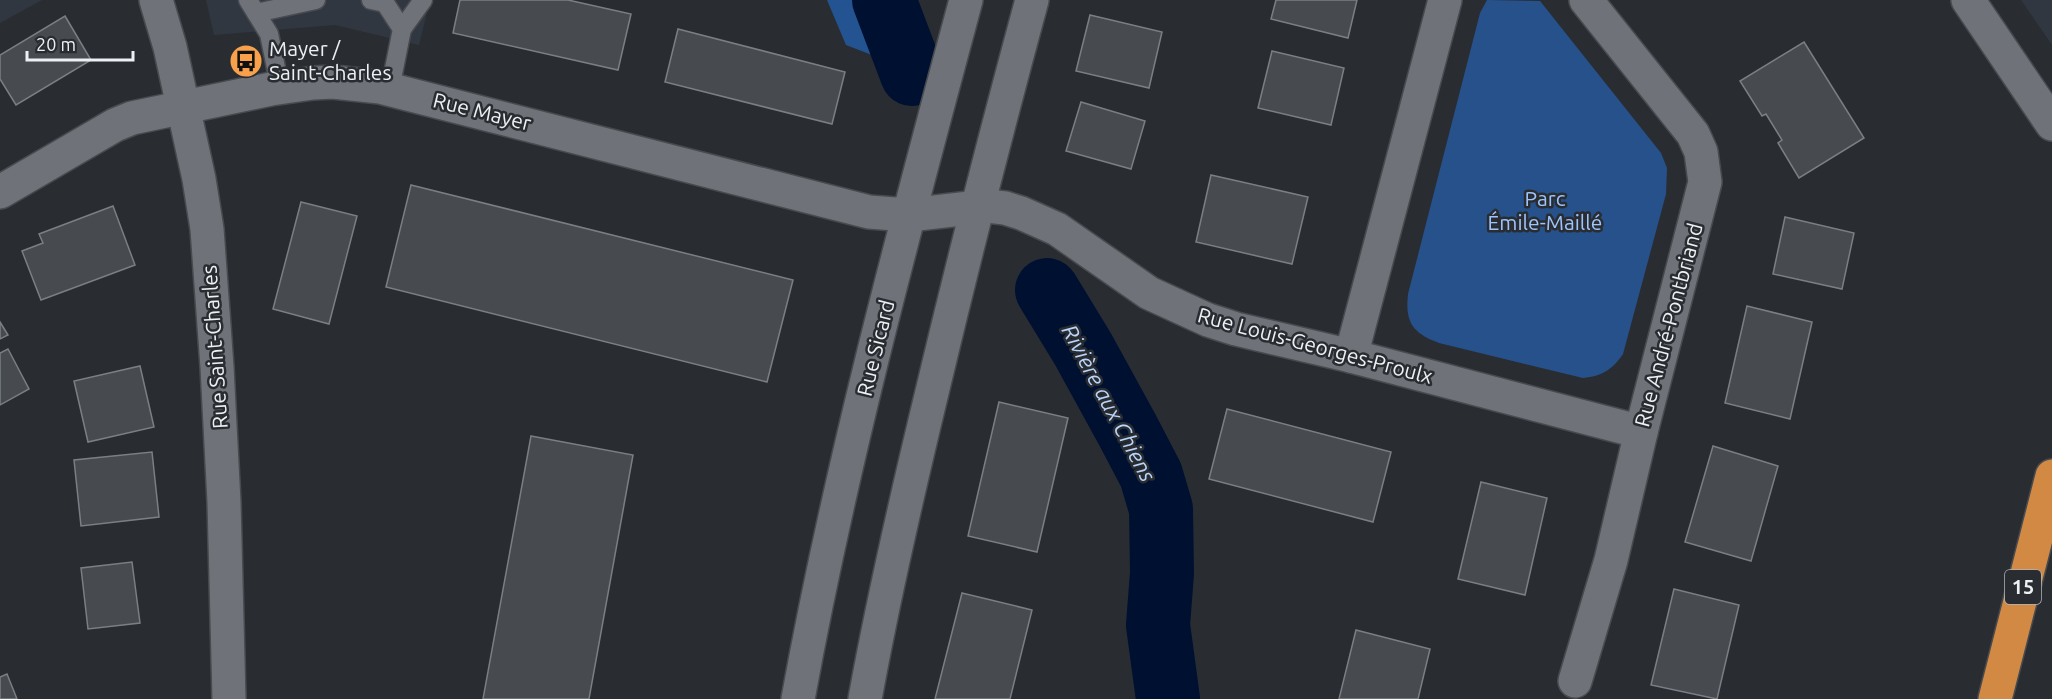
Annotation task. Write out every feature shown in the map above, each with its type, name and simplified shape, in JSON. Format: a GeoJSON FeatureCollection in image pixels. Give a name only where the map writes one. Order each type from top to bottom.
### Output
{"type":"FeatureCollection","features":[{"type":"Feature","properties":{"kind":"highway","name":"15"},"geometry":{"type":"LineString","coordinates":[[1995,699],[2052,476]]}},
{"type":"Feature","properties":{"kind":"street","name":"Rue Saint-Charles"},"geometry":{"type":"LineString","coordinates":[[156,0],[170,47],[206,221],[214,311],[224,502],[229,699]]}},
{"type":"Feature","properties":{"kind":"street","name":"Rue Sicard"},"geometry":{"type":"LineString","coordinates":[[798,699],[837,508],[909,215],[966,0]]}},
{"type":"Feature","properties":{"kind":"street"},"geometry":{"type":"LineString","coordinates":[[865,699],[884,596],[909,484],[976,208],[1032,0]]}},
{"type":"Feature","properties":{"kind":"street"},"geometry":{"type":"LineString","coordinates":[[1351,356],[1445,0]]}},
{"type":"Feature","properties":{"kind":"street","name":"Rue André-Pontbriand"},"geometry":{"type":"LineString","coordinates":[[1568,693],[1611,560],[1641,432],[1704,193],[1705,172],[1701,152],[1693,134],[1586,0]]}},
{"type":"Feature","properties":{"kind":"street"},"geometry":{"type":"LineString","coordinates":[[1968,0],[2052,124]]}},
{"type":"Feature","properties":{"kind":"street","name":"Rue Mayer"},"geometry":{"type":"LineString","coordinates":[[0,192],[115,125],[132,118],[280,87],[333,82],[390,89],[869,212],[909,215],[976,208]]}},
{"type":"Feature","properties":{"kind":"street","name":"Rue Louis-Georges-Proulx"},"geometry":{"type":"LineString","coordinates":[[976,208],[987,206],[1005,208],[1040,221],[1074,240],[1120,275],[1149,293],[1191,313],[1236,329],[1351,356],[1641,432]]}},
{"type":"Feature","properties":{"kind":"lane"},"geometry":{"type":"LineString","coordinates":[[280,87],[269,34],[252,6],[316,0]]}},
{"type":"Feature","properties":{"kind":"lane"},"geometry":{"type":"LineString","coordinates":[[371,0],[385,3],[402,28]]}},
{"type":"Feature","properties":{"kind":"lane"},"geometry":{"type":"LineString","coordinates":[[390,89],[402,28],[423,0]]}},
{"type":"Feature","properties":{"kind":"shaded area"},"geometry":{"type":"Polygon","coordinates":[[[0,0],[42,0],[0,23],[0,0]]]}},
{"type":"Feature","properties":{"kind":"shaded area"},"geometry":{"type":"Polygon","coordinates":[[[206,0],[430,0],[419,45],[335,25],[214,35],[206,0]]]}},
{"type":"Feature","properties":{"kind":"shaded area"},"geometry":{"type":"Polygon","coordinates":[[[827,0],[894,0],[896,30],[872,55],[846,45],[827,0]]]}},
{"type":"Feature","properties":{"kind":"shaded area"},"geometry":{"type":"Polygon","coordinates":[[[2021,0],[2052,0],[2052,45],[2021,0]]]}},
{"type":"Feature","properties":{"kind":"green space","name":"Parc Émile-Maillé"},"geometry":{"type":"Polygon","coordinates":[[[1487,0],[1540,1],[1661,153],[1667,168],[1666,194],[1623,354],[1611,368],[1596,376],[1583,378],[1439,343],[1422,335],[1409,319],[1408,294],[1480,13],[1487,0]]]}},
{"type":"Feature","properties":{"kind":"building"},"geometry":{"type":"Polygon","coordinates":[[[460,0],[568,0],[631,14],[618,70],[453,33],[460,0]]]}},
{"type":"Feature","properties":{"kind":"building"},"geometry":{"type":"Polygon","coordinates":[[[1276,0],[1357,0],[1348,38],[1271,19],[1276,0]]]}},
{"type":"Feature","properties":{"kind":"building"},"geometry":{"type":"Polygon","coordinates":[[[1090,15],[1162,32],[1149,88],[1076,71],[1090,15]]]}},
{"type":"Feature","properties":{"kind":"building"},"geometry":{"type":"Polygon","coordinates":[[[65,16],[91,60],[16,105],[0,79],[0,55],[65,16]]]}},
{"type":"Feature","properties":{"kind":"building"},"geometry":{"type":"Polygon","coordinates":[[[678,29],[845,72],[832,124],[665,82],[678,29]]]}},
{"type":"Feature","properties":{"kind":"building"},"geometry":{"type":"Polygon","coordinates":[[[1804,42],[1864,138],[1799,178],[1778,143],[1782,140],[1766,114],[1762,116],[1740,81],[1804,42]]]}},
{"type":"Feature","properties":{"kind":"building"},"geometry":{"type":"Polygon","coordinates":[[[1272,51],[1344,68],[1331,125],[1258,108],[1272,51]]]}},
{"type":"Feature","properties":{"kind":"building"},"geometry":{"type":"Polygon","coordinates":[[[1081,102],[1145,121],[1131,169],[1066,151],[1081,102]]]}},
{"type":"Feature","properties":{"kind":"building"},"geometry":{"type":"Polygon","coordinates":[[[1211,175],[1308,197],[1292,264],[1196,242],[1211,175]]]}},
{"type":"Feature","properties":{"kind":"building"},"geometry":{"type":"Polygon","coordinates":[[[411,185],[793,280],[767,382],[386,287],[411,185]]]}},
{"type":"Feature","properties":{"kind":"building"},"geometry":{"type":"Polygon","coordinates":[[[301,202],[357,216],[329,324],[273,309],[301,202]]]}},
{"type":"Feature","properties":{"kind":"building"},"geometry":{"type":"Polygon","coordinates":[[[113,206],[135,265],[41,300],[22,251],[43,243],[39,234],[113,206]]]}},
{"type":"Feature","properties":{"kind":"building"},"geometry":{"type":"Polygon","coordinates":[[[1785,217],[1854,233],[1842,289],[1773,274],[1785,217]]]}},
{"type":"Feature","properties":{"kind":"building"},"geometry":{"type":"Polygon","coordinates":[[[1747,306],[1812,322],[1790,419],[1725,403],[1747,306]]]}},
{"type":"Feature","properties":{"kind":"building"},"geometry":{"type":"Polygon","coordinates":[[[0,322],[8,335],[0,339],[0,322]]]}},
{"type":"Feature","properties":{"kind":"building"},"geometry":{"type":"Polygon","coordinates":[[[8,349],[29,389],[0,405],[0,353],[8,349]]]}},
{"type":"Feature","properties":{"kind":"building"},"geometry":{"type":"Polygon","coordinates":[[[140,366],[154,427],[88,442],[74,381],[140,366]]]}},
{"type":"Feature","properties":{"kind":"building"},"geometry":{"type":"Polygon","coordinates":[[[999,402],[1068,418],[1037,552],[968,536],[999,402]]]}},
{"type":"Feature","properties":{"kind":"building"},"geometry":{"type":"Polygon","coordinates":[[[1227,409],[1391,452],[1373,522],[1209,479],[1227,409]]]}},
{"type":"Feature","properties":{"kind":"building"},"geometry":{"type":"Polygon","coordinates":[[[531,436],[633,455],[589,699],[483,699],[531,436]]]}},
{"type":"Feature","properties":{"kind":"building"},"geometry":{"type":"Polygon","coordinates":[[[1713,446],[1778,466],[1751,561],[1685,542],[1713,446]]]}},
{"type":"Feature","properties":{"kind":"building"},"geometry":{"type":"Polygon","coordinates":[[[152,452],[159,517],[81,526],[74,460],[152,452]]]}},
{"type":"Feature","properties":{"kind":"building"},"geometry":{"type":"Polygon","coordinates":[[[1481,482],[1547,498],[1525,595],[1458,579],[1481,482]]]}},
{"type":"Feature","properties":{"kind":"building"},"geometry":{"type":"Polygon","coordinates":[[[132,562],[140,623],[88,629],[81,568],[132,562]]]}},
{"type":"Feature","properties":{"kind":"building"},"geometry":{"type":"Polygon","coordinates":[[[1674,589],[1739,605],[1717,699],[1651,685],[1674,589]]]}},
{"type":"Feature","properties":{"kind":"building"},"geometry":{"type":"Polygon","coordinates":[[[962,593],[1032,610],[1010,699],[935,699],[962,593]]]}},
{"type":"Feature","properties":{"kind":"building"},"geometry":{"type":"Polygon","coordinates":[[[1356,630],[1430,649],[1418,699],[1339,699],[1356,630]]]}},
{"type":"Feature","properties":{"kind":"building"},"geometry":{"type":"Polygon","coordinates":[[[7,674],[17,699],[0,699],[0,677],[7,674]]]}},
{"type":"Feature","properties":{"kind":"waterway","name":"Rivière aux Chiens"},"geometry":{"type":"LineString","coordinates":[[884,0],[912,74]]}},
{"type":"Feature","properties":{"kind":"waterway","name":"Rivière aux Chiens"},"geometry":{"type":"LineString","coordinates":[[1047,290],[1083,349],[1151,475],[1161,509],[1162,573],[1158,625],[1168,699]]}},
{"type":"Feature","properties":{"kind":"place","name":"Mayer / Saint-Charles"},"geometry":{"type":"Point","coordinates":[246,61]}}]}
